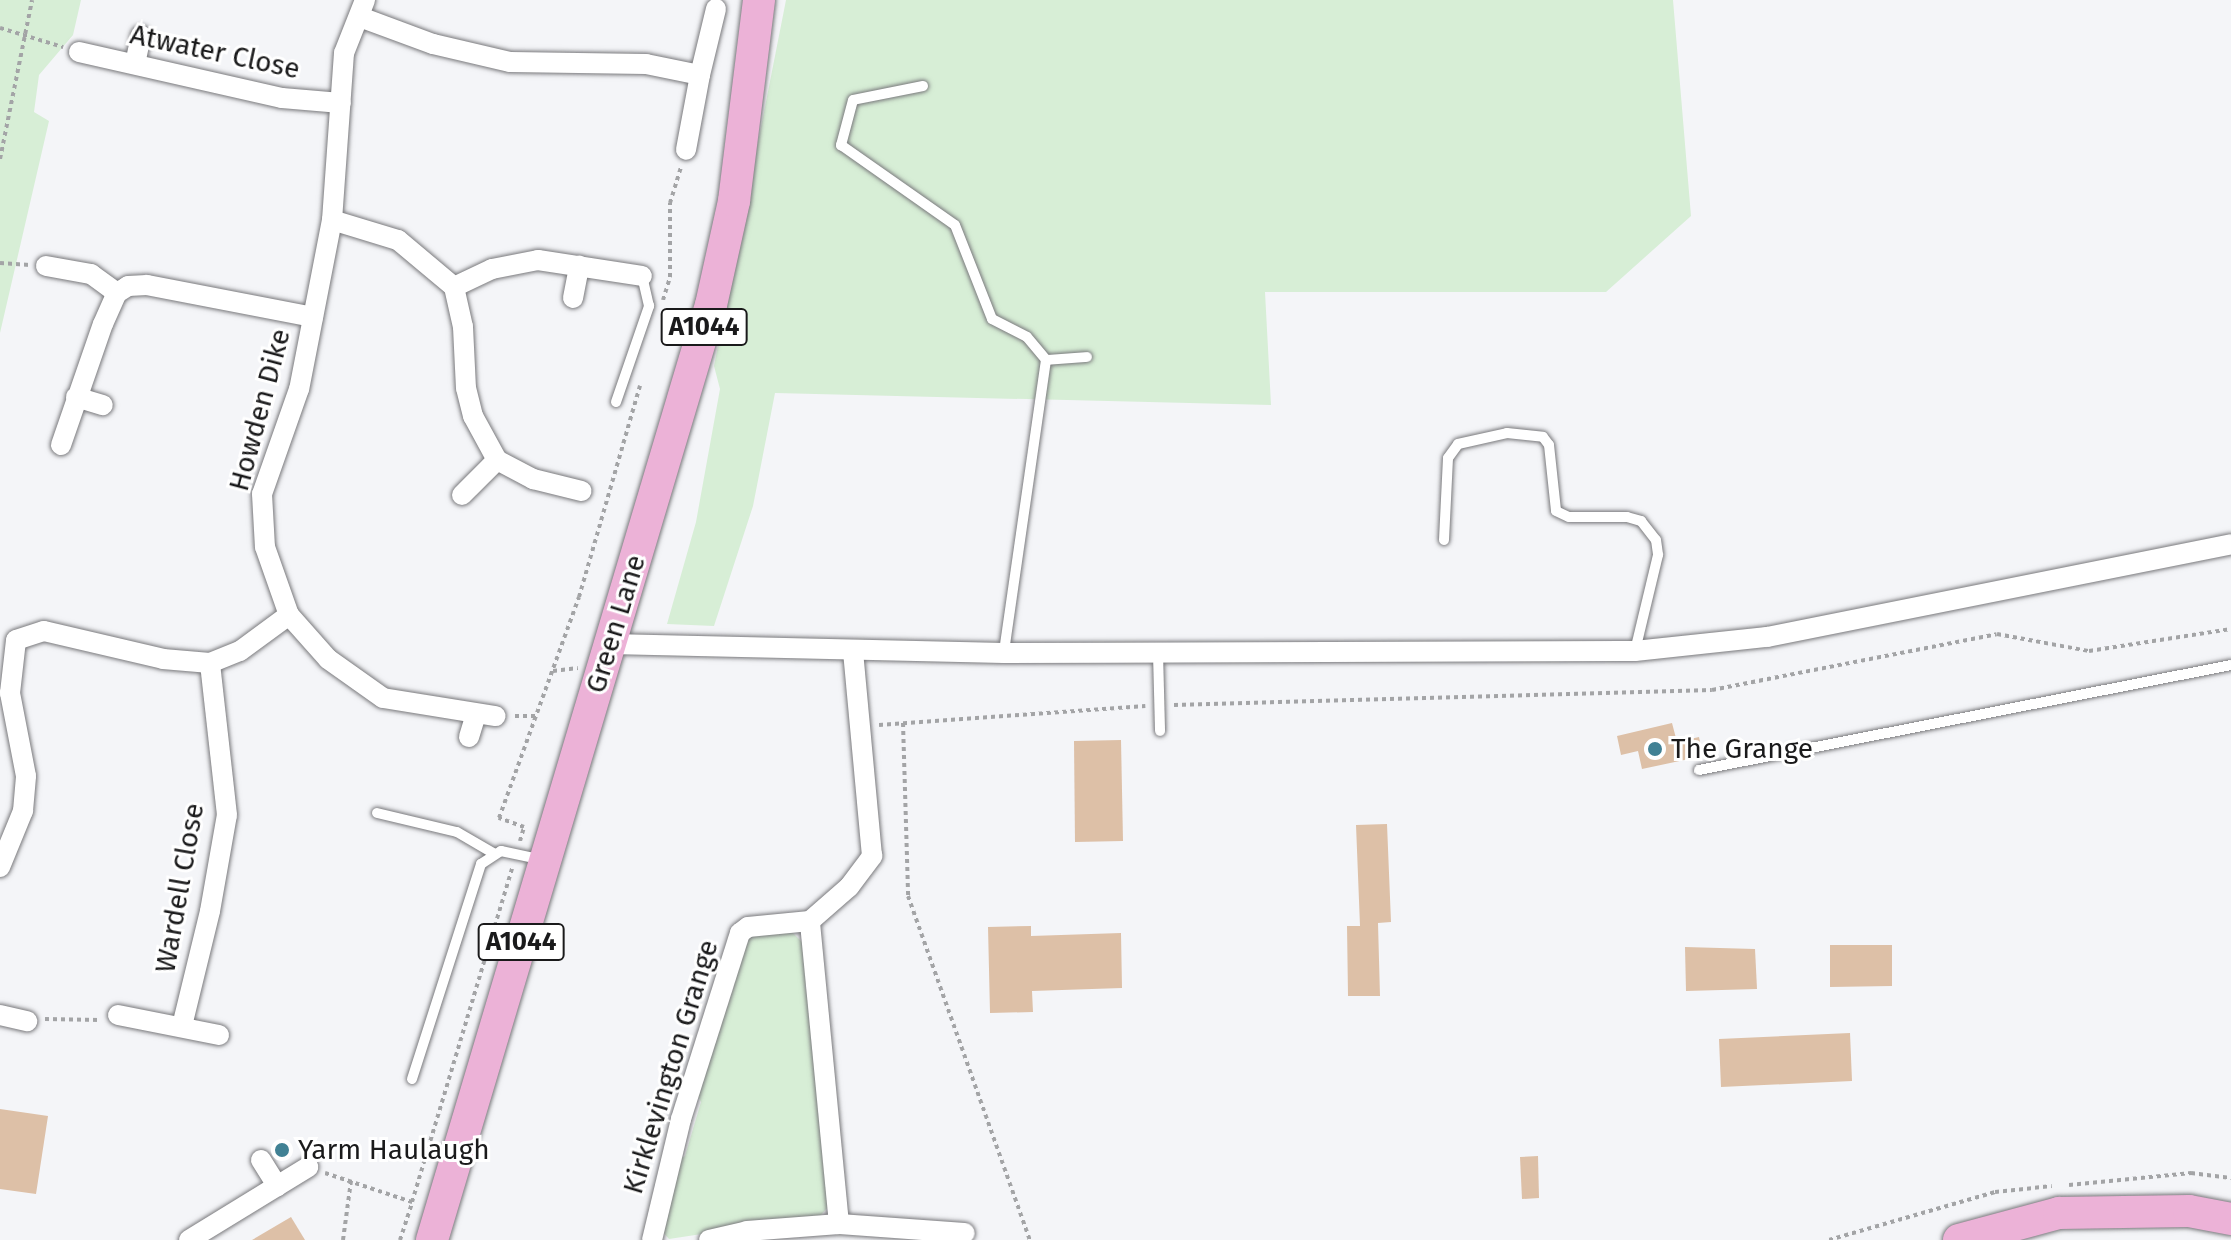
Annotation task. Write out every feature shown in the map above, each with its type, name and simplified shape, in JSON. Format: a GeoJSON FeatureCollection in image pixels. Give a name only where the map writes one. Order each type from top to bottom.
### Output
{"type":"FeatureCollection","features":[{"type":"Feature","properties":{"kind":"main road","name":"Green Lane"},"geometry":{"type":"LineString","coordinates":[[432,1240],[531,857],[610,644],[711,305],[734,201],[759,0]]}},
{"type":"Feature","properties":{"kind":"main road"},"geometry":{"type":"LineString","coordinates":[[1959,1240],[2059,1213],[2189,1211],[2231,1219]]}},
{"type":"Feature","properties":{"kind":"street"},"geometry":{"type":"LineString","coordinates":[[362,8],[433,44],[510,62],[646,64],[700,75]]}},
{"type":"Feature","properties":{"kind":"street","name":"Howden Dike"},"geometry":{"type":"LineString","coordinates":[[362,8],[344,53],[332,220],[299,389],[262,494],[265,547],[289,615],[328,659],[383,698],[486,715],[469,737]]}},
{"type":"Feature","properties":{"kind":"street"},"geometry":{"type":"LineString","coordinates":[[686,150],[716,9]]}},
{"type":"Feature","properties":{"kind":"street"},"geometry":{"type":"LineString","coordinates":[[135,64],[141,36]]}},
{"type":"Feature","properties":{"kind":"street","name":"Atwater Close"},"geometry":{"type":"LineString","coordinates":[[79,52],[282,98],[341,103]]}},
{"type":"Feature","properties":{"kind":"street"},"geometry":{"type":"LineString","coordinates":[[332,220],[398,240],[454,287],[463,327],[466,388],[497,460],[533,479],[582,491]]}},
{"type":"Feature","properties":{"kind":"street"},"geometry":{"type":"LineString","coordinates":[[454,287],[492,269],[538,260],[642,276]]}},
{"type":"Feature","properties":{"kind":"street"},"geometry":{"type":"LineString","coordinates":[[46,266],[91,274],[117,293]]}},
{"type":"Feature","properties":{"kind":"street"},"geometry":{"type":"LineString","coordinates":[[573,298],[579,266]]}},
{"type":"Feature","properties":{"kind":"street"},"geometry":{"type":"LineString","coordinates":[[117,293],[147,285],[313,317]]}},
{"type":"Feature","properties":{"kind":"street"},"geometry":{"type":"LineString","coordinates":[[61,445],[76,397],[117,293]]}},
{"type":"Feature","properties":{"kind":"street"},"geometry":{"type":"LineString","coordinates":[[76,397],[103,405]]}},
{"type":"Feature","properties":{"kind":"street"},"geometry":{"type":"LineString","coordinates":[[462,495],[497,460]]}},
{"type":"Feature","properties":{"kind":"street"},"geometry":{"type":"LineString","coordinates":[[610,644],[853,652],[1635,651],[1767,637],[2231,544]]}},
{"type":"Feature","properties":{"kind":"street"},"geometry":{"type":"LineString","coordinates":[[0,867],[23,811],[26,776],[10,693],[8,637],[44,631],[163,659],[210,663],[240,651],[289,615]]}},
{"type":"Feature","properties":{"kind":"street"},"geometry":{"type":"LineString","coordinates":[[839,1224],[810,921],[849,887],[872,856],[853,652]]}},
{"type":"Feature","properties":{"kind":"street","name":"Wardell Close"},"geometry":{"type":"LineString","coordinates":[[182,1026],[227,815],[210,663]]}},
{"type":"Feature","properties":{"kind":"street","name":"Kirklevington Grange"},"geometry":{"type":"LineString","coordinates":[[652,1240],[681,1119],[734,943],[748,927],[810,921]]}},
{"type":"Feature","properties":{"kind":"street"},"geometry":{"type":"LineString","coordinates":[[0,1015],[27,1021]]}},
{"type":"Feature","properties":{"kind":"street"},"geometry":{"type":"LineString","coordinates":[[118,1015],[219,1035]]}},
{"type":"Feature","properties":{"kind":"street"},"geometry":{"type":"LineString","coordinates":[[261,1160],[277,1186]]}},
{"type":"Feature","properties":{"kind":"street"},"geometry":{"type":"LineString","coordinates":[[189,1240],[308,1167]]}},
{"type":"Feature","properties":{"kind":"street"},"geometry":{"type":"LineString","coordinates":[[709,1240],[747,1231],[839,1224],[965,1233]]}},
{"type":"Feature","properties":{"kind":"lane"},"geometry":{"type":"LineString","coordinates":[[923,86],[853,100],[841,145],[955,225],[992,319],[1027,337],[1046,360],[1004,653]]}},
{"type":"Feature","properties":{"kind":"lane"},"geometry":{"type":"LineString","coordinates":[[616,402],[649,306],[642,276]]}},
{"type":"Feature","properties":{"kind":"lane"},"geometry":{"type":"LineString","coordinates":[[1046,360],[1087,357]]}},
{"type":"Feature","properties":{"kind":"lane"},"geometry":{"type":"LineString","coordinates":[[1444,540],[1448,458],[1458,444],[1507,433],[1543,437],[1549,445],[1556,511],[1569,517],[1627,517],[1641,521],[1656,540],[1656,564],[1635,651]]}},
{"type":"Feature","properties":{"kind":"lane"},"geometry":{"type":"LineString","coordinates":[[1158,653],[1160,731]]}},
{"type":"Feature","properties":{"kind":"lane"},"geometry":{"type":"LineString","coordinates":[[1699,770],[2231,665]]}},
{"type":"Feature","properties":{"kind":"lane"},"geometry":{"type":"LineString","coordinates":[[377,813],[457,832],[493,853],[531,857]]}},
{"type":"Feature","properties":{"kind":"lane"},"geometry":{"type":"LineString","coordinates":[[412,1079],[477,872],[493,853]]}},
{"type":"Feature","properties":{"kind":"path"},"geometry":{"type":"LineString","coordinates":[[0,159],[32,0]]}},
{"type":"Feature","properties":{"kind":"path"},"geometry":{"type":"LineString","coordinates":[[0,28],[79,52]]}},
{"type":"Feature","properties":{"kind":"path"},"geometry":{"type":"LineString","coordinates":[[662,307],[670,277],[670,203],[686,150]]}},
{"type":"Feature","properties":{"kind":"path"},"geometry":{"type":"LineString","coordinates":[[0,263],[46,266]]}},
{"type":"Feature","properties":{"kind":"path"},"geometry":{"type":"LineString","coordinates":[[400,1240],[531,857],[524,827],[499,818],[579,597],[641,381]]}},
{"type":"Feature","properties":{"kind":"path"},"geometry":{"type":"LineString","coordinates":[[860,726],[1159,705],[1712,690],[1997,634],[2089,651],[2231,629]]}},
{"type":"Feature","properties":{"kind":"path"},"geometry":{"type":"LineString","coordinates":[[903,723],[908,896],[1030,1240]]}},
{"type":"Feature","properties":{"kind":"path"},"geometry":{"type":"LineString","coordinates":[[27,1021],[77,1016],[111,1022],[118,1015]]}},
{"type":"Feature","properties":{"kind":"path"},"geometry":{"type":"LineString","coordinates":[[308,1167],[412,1202]]}},
{"type":"Feature","properties":{"kind":"path"},"geometry":{"type":"LineString","coordinates":[[343,1240],[351,1181]]}},
{"type":"Feature","properties":{"kind":"green space"},"geometry":{"type":"Polygon","coordinates":[[[0,0],[81,0],[73,35],[39,75],[34,112],[49,121],[0,333],[0,0]]]}},
{"type":"Feature","properties":{"kind":"green space"},"geometry":{"type":"Polygon","coordinates":[[[786,0],[1673,0],[1691,216],[1606,292],[1265,292],[1271,405],[775,393],[753,506],[714,626],[667,624],[696,522],[720,389],[714,366],[786,0]]]}},
{"type":"Feature","properties":{"kind":"green space"},"geometry":{"type":"Polygon","coordinates":[[[791,931],[804,944],[810,978],[805,986],[815,1034],[828,1207],[820,1216],[669,1239],[661,1230],[677,1161],[685,1156],[701,1102],[697,1094],[734,987],[730,980],[742,944],[752,935],[791,931]]]}},
{"type":"Feature","properties":{"kind":"building"},"geometry":{"type":"Polygon","coordinates":[[[1672,723],[1677,742],[1699,737],[1703,756],[1642,769],[1638,751],[1621,755],[1617,736],[1672,723]]]}},
{"type":"Feature","properties":{"kind":"building"},"geometry":{"type":"Polygon","coordinates":[[[1121,740],[1123,841],[1075,842],[1074,741],[1121,740]]]}},
{"type":"Feature","properties":{"kind":"building"},"geometry":{"type":"Polygon","coordinates":[[[1387,824],[1391,922],[1378,923],[1380,996],[1348,996],[1347,926],[1360,926],[1356,825],[1387,824]]]}},
{"type":"Feature","properties":{"kind":"building"},"geometry":{"type":"Polygon","coordinates":[[[1031,926],[1031,936],[1121,933],[1122,988],[1032,991],[1033,1012],[990,1013],[988,927],[1031,926]]]}},
{"type":"Feature","properties":{"kind":"building"},"geometry":{"type":"Polygon","coordinates":[[[1830,945],[1892,945],[1892,986],[1830,987],[1830,945]]]}},
{"type":"Feature","properties":{"kind":"building"},"geometry":{"type":"Polygon","coordinates":[[[1685,947],[1755,949],[1757,989],[1686,991],[1685,947]]]}},
{"type":"Feature","properties":{"kind":"building"},"geometry":{"type":"Polygon","coordinates":[[[1850,1033],[1852,1081],[1721,1087],[1719,1039],[1850,1033]]]}},
{"type":"Feature","properties":{"kind":"building"},"geometry":{"type":"Polygon","coordinates":[[[0,1109],[48,1116],[36,1194],[0,1189],[0,1109]]]}},
{"type":"Feature","properties":{"kind":"building"},"geometry":{"type":"Polygon","coordinates":[[[1538,1156],[1539,1198],[1522,1199],[1520,1157],[1538,1156]]]}},
{"type":"Feature","properties":{"kind":"building"},"geometry":{"type":"Polygon","coordinates":[[[291,1217],[305,1240],[252,1240],[291,1217]]]}},
{"type":"Feature","properties":{"kind":"place","name":"The Grange"},"geometry":{"type":"Point","coordinates":[1655,749]}},
{"type":"Feature","properties":{"kind":"place","name":"Yarm Haulaugh"},"geometry":{"type":"Point","coordinates":[282,1150]}}]}
